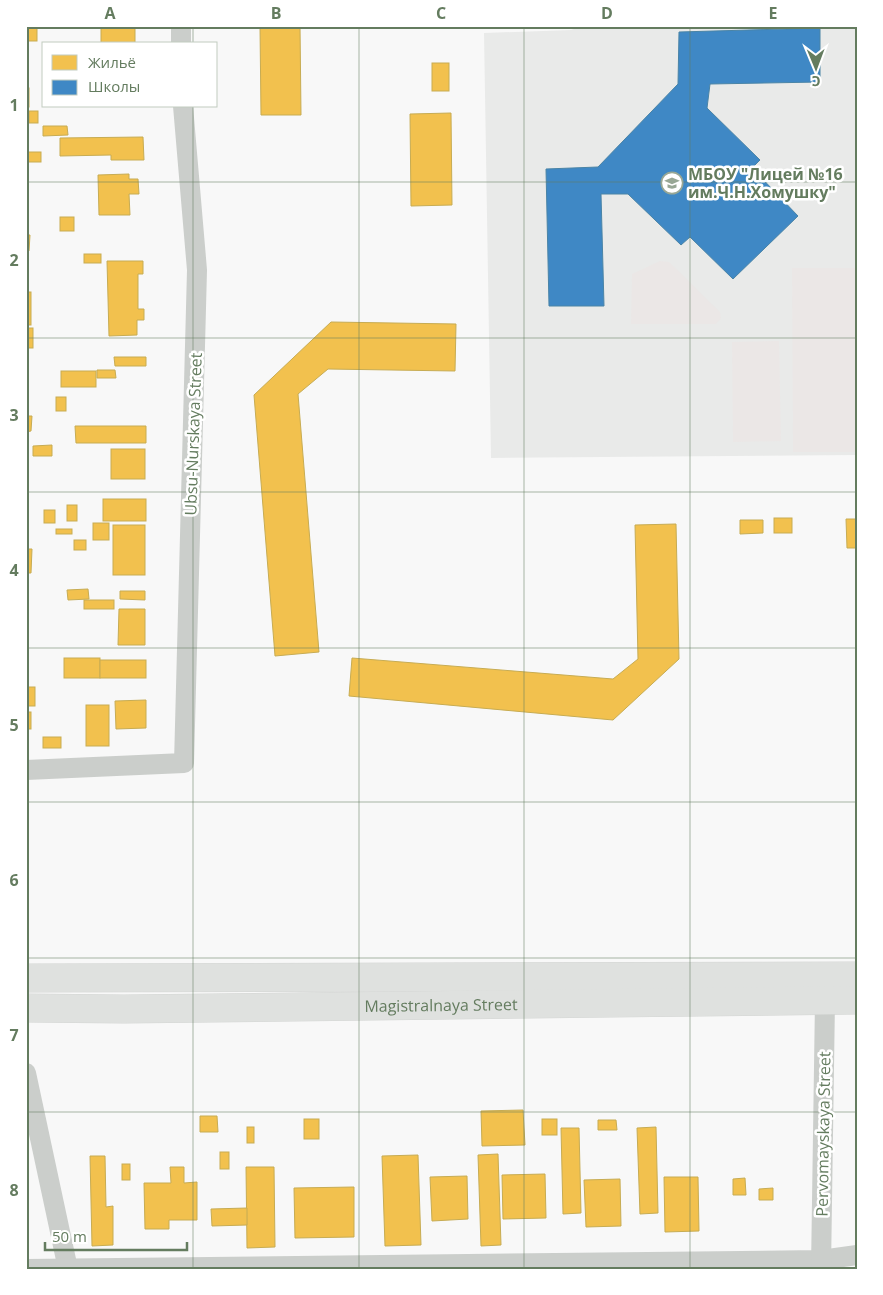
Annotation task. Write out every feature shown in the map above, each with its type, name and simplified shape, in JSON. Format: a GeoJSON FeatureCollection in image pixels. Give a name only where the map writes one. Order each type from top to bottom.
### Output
{"type":"FeatureCollection","features":[{"type":"Feature","properties":{"kind":"main road","name":"Magistralnaya Street"},"geometry":{"type":"LineString","coordinates":[[26,978],[857,976]]}},
{"type":"Feature","properties":{"kind":"main road","name":"Magistralnaya Street"},"geometry":{"type":"LineString","coordinates":[[26,1008],[124,1009],[857,1000]]}},
{"type":"Feature","properties":{"kind":"street"},"geometry":{"type":"LineString","coordinates":[[181,26],[181,42]]}},
{"type":"Feature","properties":{"kind":"street","name":"Ubsu-Nurskaya Street"},"geometry":{"type":"LineString","coordinates":[[26,770],[184,762],[197,270],[183,108]]}},
{"type":"Feature","properties":{"kind":"street","name":"Pervomayskaya Street"},"geometry":{"type":"LineString","coordinates":[[821,1264],[825,1000]]}},
{"type":"Feature","properties":{"kind":"street"},"geometry":{"type":"LineString","coordinates":[[26,1073],[68,1268]]}},
{"type":"Feature","properties":{"kind":"street"},"geometry":{"type":"LineString","coordinates":[[26,1269],[821,1264],[857,1255]]}},
{"type":"Feature","properties":{"kind":"shaded area","name":"МБОУ \"Лицей №16 им.Ч.Н.Хомушку\""},"geometry":{"type":"Polygon","coordinates":[[[583,26],[857,26],[857,455],[491,458],[484,33],[571,30],[583,26]]]}},
{"type":"Feature","properties":{"kind":"shaded area"},"geometry":{"type":"Polygon","coordinates":[[[660,261],[669,262],[720,312],[721,318],[716,324],[631,324],[632,274],[660,261]]]}},
{"type":"Feature","properties":{"kind":"shaded area"},"geometry":{"type":"Polygon","coordinates":[[[792,268],[857,268],[857,452],[793,452],[792,268]]]}},
{"type":"Feature","properties":{"kind":"shaded area"},"geometry":{"type":"Polygon","coordinates":[[[779,341],[781,441],[733,442],[732,342],[779,341]]]}},
{"type":"Feature","properties":{"kind":"building: Жильё"},"geometry":{"type":"Polygon","coordinates":[[[26,26],[37,26],[37,41],[26,41],[26,26]]]}},
{"type":"Feature","properties":{"kind":"building: Жильё"},"geometry":{"type":"Polygon","coordinates":[[[101,26],[135,26],[135,42],[101,42],[101,26]]]}},
{"type":"Feature","properties":{"kind":"building: Жильё"},"geometry":{"type":"Polygon","coordinates":[[[260,26],[300,26],[301,115],[261,115],[260,26]]]}},
{"type":"Feature","properties":{"kind":"building: Жильё"},"geometry":{"type":"Polygon","coordinates":[[[432,63],[449,63],[449,91],[432,91],[432,63]]]}},
{"type":"Feature","properties":{"kind":"building: Жильё"},"geometry":{"type":"Polygon","coordinates":[[[26,88],[29,88],[29,107],[26,107],[26,88]]]}},
{"type":"Feature","properties":{"kind":"building: Жильё"},"geometry":{"type":"Polygon","coordinates":[[[29,111],[38,111],[38,123],[29,123],[29,111]]]}},
{"type":"Feature","properties":{"kind":"building: Жильё"},"geometry":{"type":"Polygon","coordinates":[[[451,113],[452,205],[411,206],[410,114],[451,113]]]}},
{"type":"Feature","properties":{"kind":"building: Жильё"},"geometry":{"type":"Polygon","coordinates":[[[43,126],[67,126],[68,135],[43,136],[43,126]]]}},
{"type":"Feature","properties":{"kind":"building: Жильё"},"geometry":{"type":"Polygon","coordinates":[[[143,137],[144,160],[111,160],[111,155],[60,156],[60,138],[143,137]]]}},
{"type":"Feature","properties":{"kind":"building: Жильё"},"geometry":{"type":"Polygon","coordinates":[[[28,152],[41,152],[41,162],[28,162],[28,152]]]}},
{"type":"Feature","properties":{"kind":"building: Жильё"},"geometry":{"type":"Polygon","coordinates":[[[129,174],[129,179],[138,179],[139,194],[129,194],[130,215],[99,215],[98,175],[129,174]]]}},
{"type":"Feature","properties":{"kind":"building: Жильё"},"geometry":{"type":"Polygon","coordinates":[[[60,217],[74,217],[74,231],[60,231],[60,217]]]}},
{"type":"Feature","properties":{"kind":"building: Жильё"},"geometry":{"type":"Polygon","coordinates":[[[26,235],[30,235],[29,251],[26,251],[26,235]]]}},
{"type":"Feature","properties":{"kind":"building: Жильё"},"geometry":{"type":"Polygon","coordinates":[[[84,254],[101,254],[101,263],[84,263],[84,254]]]}},
{"type":"Feature","properties":{"kind":"building: Жильё"},"geometry":{"type":"Polygon","coordinates":[[[107,261],[143,261],[143,274],[138,274],[138,309],[144,309],[144,320],[137,320],[137,335],[109,336],[107,261]]]}},
{"type":"Feature","properties":{"kind":"building: Жильё"},"geometry":{"type":"Polygon","coordinates":[[[26,292],[31,292],[31,325],[26,325],[26,292]]]}},
{"type":"Feature","properties":{"kind":"building: Жильё"},"geometry":{"type":"Polygon","coordinates":[[[331,322],[456,324],[455,371],[328,369],[298,394],[319,652],[275,656],[254,395],[331,322]]]}},
{"type":"Feature","properties":{"kind":"building: Жильё"},"geometry":{"type":"Polygon","coordinates":[[[26,328],[33,328],[33,348],[26,348],[26,328]]]}},
{"type":"Feature","properties":{"kind":"building: Жильё"},"geometry":{"type":"Polygon","coordinates":[[[114,357],[146,357],[146,366],[115,366],[114,357]]]}},
{"type":"Feature","properties":{"kind":"building: Жильё"},"geometry":{"type":"Polygon","coordinates":[[[97,370],[115,370],[116,378],[97,378],[97,370]]]}},
{"type":"Feature","properties":{"kind":"building: Жильё"},"geometry":{"type":"Polygon","coordinates":[[[61,371],[96,371],[96,387],[61,387],[61,371]]]}},
{"type":"Feature","properties":{"kind":"building: Жильё"},"geometry":{"type":"Polygon","coordinates":[[[56,397],[66,397],[66,411],[56,411],[56,397]]]}},
{"type":"Feature","properties":{"kind":"building: Жильё"},"geometry":{"type":"Polygon","coordinates":[[[26,416],[32,416],[31,431],[26,432],[26,416]]]}},
{"type":"Feature","properties":{"kind":"building: Жильё"},"geometry":{"type":"Polygon","coordinates":[[[75,426],[146,426],[146,443],[76,443],[75,426]]]}},
{"type":"Feature","properties":{"kind":"building: Жильё"},"geometry":{"type":"Polygon","coordinates":[[[52,445],[52,456],[33,456],[33,446],[52,445]]]}},
{"type":"Feature","properties":{"kind":"building: Жильё"},"geometry":{"type":"Polygon","coordinates":[[[111,449],[145,449],[145,479],[111,479],[111,449]]]}},
{"type":"Feature","properties":{"kind":"building: Жильё"},"geometry":{"type":"Polygon","coordinates":[[[103,499],[146,499],[146,521],[103,521],[103,499]]]}},
{"type":"Feature","properties":{"kind":"building: Жильё"},"geometry":{"type":"Polygon","coordinates":[[[67,505],[77,505],[77,521],[67,521],[67,505]]]}},
{"type":"Feature","properties":{"kind":"building: Жильё"},"geometry":{"type":"Polygon","coordinates":[[[44,510],[55,510],[55,523],[44,523],[44,510]]]}},
{"type":"Feature","properties":{"kind":"building: Жильё"},"geometry":{"type":"Polygon","coordinates":[[[774,518],[792,518],[792,533],[774,533],[774,518]]]}},
{"type":"Feature","properties":{"kind":"building: Жильё"},"geometry":{"type":"Polygon","coordinates":[[[846,519],[857,519],[857,548],[847,548],[846,519]]]}},
{"type":"Feature","properties":{"kind":"building: Жильё"},"geometry":{"type":"Polygon","coordinates":[[[740,520],[763,520],[763,533],[740,534],[740,520]]]}},
{"type":"Feature","properties":{"kind":"building: Жильё"},"geometry":{"type":"Polygon","coordinates":[[[93,523],[109,523],[109,540],[93,540],[93,523]]]}},
{"type":"Feature","properties":{"kind":"building: Жильё"},"geometry":{"type":"Polygon","coordinates":[[[676,524],[679,659],[613,720],[349,696],[352,658],[613,679],[638,659],[635,525],[676,524]]]}},
{"type":"Feature","properties":{"kind":"building: Жильё"},"geometry":{"type":"Polygon","coordinates":[[[113,525],[145,525],[145,575],[113,575],[113,525]]]}},
{"type":"Feature","properties":{"kind":"building: Жильё"},"geometry":{"type":"Polygon","coordinates":[[[56,529],[72,529],[72,534],[56,534],[56,529]]]}},
{"type":"Feature","properties":{"kind":"building: Жильё"},"geometry":{"type":"Polygon","coordinates":[[[74,540],[86,540],[86,550],[74,550],[74,540]]]}},
{"type":"Feature","properties":{"kind":"building: Жильё"},"geometry":{"type":"Polygon","coordinates":[[[26,549],[32,549],[31,573],[26,573],[26,549]]]}},
{"type":"Feature","properties":{"kind":"building: Жильё"},"geometry":{"type":"Polygon","coordinates":[[[88,589],[89,599],[68,600],[67,590],[88,589]]]}},
{"type":"Feature","properties":{"kind":"building: Жильё"},"geometry":{"type":"Polygon","coordinates":[[[120,591],[145,591],[145,600],[120,599],[120,591]]]}},
{"type":"Feature","properties":{"kind":"building: Жильё"},"geometry":{"type":"Polygon","coordinates":[[[84,600],[114,600],[114,609],[84,609],[84,600]]]}},
{"type":"Feature","properties":{"kind":"building: Жильё"},"geometry":{"type":"Polygon","coordinates":[[[119,609],[145,609],[145,645],[118,645],[119,609]]]}},
{"type":"Feature","properties":{"kind":"building: Жильё"},"geometry":{"type":"Polygon","coordinates":[[[64,658],[100,658],[100,678],[64,678],[64,658]]]}},
{"type":"Feature","properties":{"kind":"building: Жильё"},"geometry":{"type":"Polygon","coordinates":[[[100,660],[146,660],[146,678],[100,678],[100,660]]]}},
{"type":"Feature","properties":{"kind":"building: Жильё"},"geometry":{"type":"Polygon","coordinates":[[[28,687],[35,687],[35,706],[28,706],[28,687]]]}},
{"type":"Feature","properties":{"kind":"building: Жильё"},"geometry":{"type":"Polygon","coordinates":[[[146,700],[146,728],[116,729],[115,701],[146,700]]]}},
{"type":"Feature","properties":{"kind":"building: Жильё"},"geometry":{"type":"Polygon","coordinates":[[[86,705],[109,705],[109,746],[86,746],[86,705]]]}},
{"type":"Feature","properties":{"kind":"building: Жильё"},"geometry":{"type":"Polygon","coordinates":[[[26,712],[31,712],[31,729],[26,729],[26,712]]]}},
{"type":"Feature","properties":{"kind":"building: Жильё"},"geometry":{"type":"Polygon","coordinates":[[[43,737],[61,737],[61,748],[43,748],[43,737]]]}},
{"type":"Feature","properties":{"kind":"building: Жильё"},"geometry":{"type":"Polygon","coordinates":[[[523,1110],[525,1145],[482,1146],[481,1111],[523,1110]]]}},
{"type":"Feature","properties":{"kind":"building: Жильё"},"geometry":{"type":"Polygon","coordinates":[[[200,1116],[217,1116],[218,1132],[200,1132],[200,1116]]]}},
{"type":"Feature","properties":{"kind":"building: Жильё"},"geometry":{"type":"Polygon","coordinates":[[[304,1119],[319,1119],[319,1139],[304,1139],[304,1119]]]}},
{"type":"Feature","properties":{"kind":"building: Жильё"},"geometry":{"type":"Polygon","coordinates":[[[542,1119],[557,1119],[557,1135],[542,1135],[542,1119]]]}},
{"type":"Feature","properties":{"kind":"building: Жильё"},"geometry":{"type":"Polygon","coordinates":[[[598,1120],[616,1120],[617,1130],[598,1130],[598,1120]]]}},
{"type":"Feature","properties":{"kind":"building: Жильё"},"geometry":{"type":"Polygon","coordinates":[[[247,1127],[254,1127],[254,1143],[247,1143],[247,1127]]]}},
{"type":"Feature","properties":{"kind":"building: Жильё"},"geometry":{"type":"Polygon","coordinates":[[[656,1127],[658,1213],[640,1214],[637,1128],[656,1127]]]}},
{"type":"Feature","properties":{"kind":"building: Жильё"},"geometry":{"type":"Polygon","coordinates":[[[561,1128],[579,1128],[581,1213],[563,1214],[561,1128]]]}},
{"type":"Feature","properties":{"kind":"building: Жильё"},"geometry":{"type":"Polygon","coordinates":[[[220,1152],[229,1152],[229,1169],[220,1169],[220,1152]]]}},
{"type":"Feature","properties":{"kind":"building: Жильё"},"geometry":{"type":"Polygon","coordinates":[[[498,1154],[501,1245],[481,1246],[478,1155],[498,1154]]]}},
{"type":"Feature","properties":{"kind":"building: Жильё"},"geometry":{"type":"Polygon","coordinates":[[[418,1155],[421,1245],[385,1246],[382,1156],[418,1155]]]}},
{"type":"Feature","properties":{"kind":"building: Жильё"},"geometry":{"type":"Polygon","coordinates":[[[90,1156],[105,1156],[106,1207],[113,1206],[113,1245],[92,1246],[90,1156]]]}},
{"type":"Feature","properties":{"kind":"building: Жильё"},"geometry":{"type":"Polygon","coordinates":[[[122,1164],[130,1164],[130,1180],[122,1180],[122,1164]]]}},
{"type":"Feature","properties":{"kind":"building: Жильё"},"geometry":{"type":"Polygon","coordinates":[[[170,1167],[184,1167],[184,1183],[197,1182],[197,1220],[169,1220],[169,1229],[145,1229],[144,1183],[171,1183],[170,1167]]]}},
{"type":"Feature","properties":{"kind":"building: Жильё"},"geometry":{"type":"Polygon","coordinates":[[[246,1167],[274,1167],[275,1247],[247,1248],[246,1167]]]}},
{"type":"Feature","properties":{"kind":"building: Жильё"},"geometry":{"type":"Polygon","coordinates":[[[545,1174],[546,1218],[503,1219],[502,1175],[545,1174]]]}},
{"type":"Feature","properties":{"kind":"building: Жильё"},"geometry":{"type":"Polygon","coordinates":[[[467,1176],[468,1219],[432,1221],[430,1177],[467,1176]]]}},
{"type":"Feature","properties":{"kind":"building: Жильё"},"geometry":{"type":"Polygon","coordinates":[[[664,1177],[698,1177],[699,1231],[665,1232],[664,1177]]]}},
{"type":"Feature","properties":{"kind":"building: Жильё"},"geometry":{"type":"Polygon","coordinates":[[[745,1178],[746,1195],[733,1195],[733,1179],[745,1178]]]}},
{"type":"Feature","properties":{"kind":"building: Жильё"},"geometry":{"type":"Polygon","coordinates":[[[620,1179],[621,1226],[586,1227],[584,1180],[620,1179]]]}},
{"type":"Feature","properties":{"kind":"building: Жильё"},"geometry":{"type":"Polygon","coordinates":[[[354,1187],[354,1237],[295,1238],[294,1188],[354,1187]]]}},
{"type":"Feature","properties":{"kind":"building: Жильё"},"geometry":{"type":"Polygon","coordinates":[[[773,1188],[773,1200],[759,1200],[759,1189],[773,1188]]]}},
{"type":"Feature","properties":{"kind":"building: Жильё"},"geometry":{"type":"Polygon","coordinates":[[[247,1208],[247,1225],[212,1226],[211,1209],[247,1208]]]}},
{"type":"Feature","properties":{"kind":"building: Школы"},"geometry":{"type":"Polygon","coordinates":[[[820,28],[820,82],[710,84],[707,108],[760,160],[752,168],[798,216],[733,279],[690,237],[681,245],[628,194],[601,194],[604,306],[549,306],[546,169],[598,167],[678,84],[679,32],[820,28]]]}},
{"type":"Feature","properties":{"kind":"place","name":"МБОУ \"Лицей №16 им.Ч.Н.Хомушку\""},"geometry":{"type":"Point","coordinates":[672,183]}}]}
